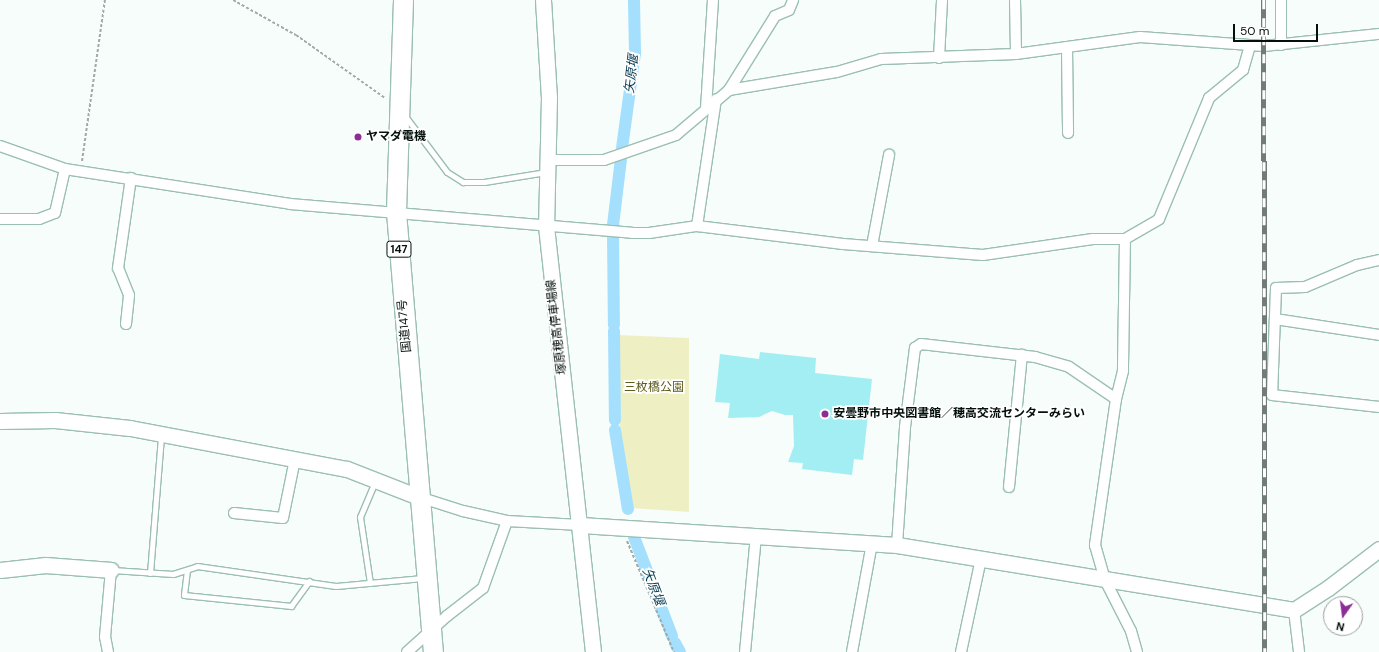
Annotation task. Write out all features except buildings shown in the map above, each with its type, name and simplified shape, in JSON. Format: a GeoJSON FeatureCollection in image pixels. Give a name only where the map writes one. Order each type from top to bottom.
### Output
{"type":"FeatureCollection","features":[{"type":"Feature","properties":{"kind":"highway","name":"国道147号"},"geometry":{"type":"LineString","coordinates":[[403,0],[396,212],[433,652]]}},
{"type":"Feature","properties":{"kind":"street","name":"塚原穂高停車場線"},"geometry":{"type":"LineString","coordinates":[[543,0],[549,97],[546,226],[593,652]]}},
{"type":"Feature","properties":{"kind":"street"},"geometry":{"type":"LineString","coordinates":[[706,108],[713,0]]}},
{"type":"Feature","properties":{"kind":"street"},"geometry":{"type":"LineString","coordinates":[[547,166],[604,160],[655,144],[676,135],[716,99],[729,90],[775,16],[789,10],[792,0]]}},
{"type":"Feature","properties":{"kind":"street"},"geometry":{"type":"LineString","coordinates":[[939,58],[942,0]]}},
{"type":"Feature","properties":{"kind":"street"},"geometry":{"type":"LineString","coordinates":[[1015,0],[1016,54]]}},
{"type":"Feature","properties":{"kind":"street"},"geometry":{"type":"LineString","coordinates":[[1281,0],[1281,45]]}},
{"type":"Feature","properties":{"kind":"street"},"geometry":{"type":"LineString","coordinates":[[729,90],[837,72],[881,59],[1016,54],[1140,37],[1250,46],[1281,45],[1379,34]]}},
{"type":"Feature","properties":{"kind":"street"},"geometry":{"type":"LineString","coordinates":[[0,146],[65,169],[131,178],[290,204],[546,226],[649,233],[698,226],[872,246],[983,255],[1093,239],[1126,239],[1159,219],[1209,98],[1243,70],[1250,46]]}},
{"type":"Feature","properties":{"kind":"street"},"geometry":{"type":"LineString","coordinates":[[1067,47],[1068,133]]}},
{"type":"Feature","properties":{"kind":"street"},"geometry":{"type":"LineString","coordinates":[[698,226],[716,99]]}},
{"type":"Feature","properties":{"kind":"street"},"geometry":{"type":"LineString","coordinates":[[872,246],[889,155]]}},
{"type":"Feature","properties":{"kind":"street"},"geometry":{"type":"LineString","coordinates":[[0,219],[39,219],[55,213],[65,169]]}},
{"type":"Feature","properties":{"kind":"street"},"geometry":{"type":"LineString","coordinates":[[126,324],[129,294],[118,268],[131,178]]}},
{"type":"Feature","properties":{"kind":"street"},"geometry":{"type":"LineString","coordinates":[[1126,239],[1122,371],[1116,399],[1095,545],[1105,580],[1131,630],[1137,652]]}},
{"type":"Feature","properties":{"kind":"street"},"geometry":{"type":"LineString","coordinates":[[1379,260],[1357,265],[1305,287],[1276,288],[1272,395],[1379,407]]}},
{"type":"Feature","properties":{"kind":"street"},"geometry":{"type":"LineString","coordinates":[[1275,319],[1379,335]]}},
{"type":"Feature","properties":{"kind":"street"},"geometry":{"type":"LineString","coordinates":[[897,545],[905,427],[915,348],[920,344],[1022,355],[1069,367],[1116,399]]}},
{"type":"Feature","properties":{"kind":"street"},"geometry":{"type":"LineString","coordinates":[[1009,487],[1022,355]]}},
{"type":"Feature","properties":{"kind":"street"},"geometry":{"type":"LineString","coordinates":[[0,421],[55,420],[161,434],[347,469],[419,497],[463,511],[507,521],[580,524],[897,545],[1294,610],[1328,588],[1379,549]]}},
{"type":"Feature","properties":{"kind":"street"},"geometry":{"type":"LineString","coordinates":[[234,513],[283,518],[295,459]]}},
{"type":"Feature","properties":{"kind":"street"},"geometry":{"type":"LineString","coordinates":[[407,652],[431,630],[483,588],[507,521]]}},
{"type":"Feature","properties":{"kind":"street"},"geometry":{"type":"LineString","coordinates":[[745,652],[756,535]]}},
{"type":"Feature","properties":{"kind":"street"},"geometry":{"type":"LineString","coordinates":[[852,652],[872,543]]}},
{"type":"Feature","properties":{"kind":"street"},"geometry":{"type":"LineString","coordinates":[[961,652],[981,559]]}},
{"type":"Feature","properties":{"kind":"street"},"geometry":{"type":"LineString","coordinates":[[0,570],[46,565],[111,570],[105,637],[108,652]]}},
{"type":"Feature","properties":{"kind":"street"},"geometry":{"type":"LineString","coordinates":[[1294,610],[1299,652]]}},
{"type":"Feature","properties":{"kind":"lane"},"geometry":{"type":"LineString","coordinates":[[399,108],[447,172],[463,182],[484,182],[547,166]]}},
{"type":"Feature","properties":{"kind":"lane"},"geometry":{"type":"LineString","coordinates":[[150,573],[161,434]]}},
{"type":"Feature","properties":{"kind":"lane"},"geometry":{"type":"LineString","coordinates":[[370,582],[360,517],[376,480]]}},
{"type":"Feature","properties":{"kind":"lane"},"geometry":{"type":"LineString","coordinates":[[111,570],[173,574],[197,566],[336,586],[426,577]]}},
{"type":"Feature","properties":{"kind":"lane"},"geometry":{"type":"LineString","coordinates":[[187,570],[184,595],[291,606],[309,581]]}},
{"type":"Feature","properties":{"kind":"path"},"geometry":{"type":"LineString","coordinates":[[81,171],[105,0]]}},
{"type":"Feature","properties":{"kind":"path"},"geometry":{"type":"LineString","coordinates":[[233,0],[296,35],[399,108]]}},
{"type":"Feature","properties":{"kind":"path"},"geometry":{"type":"LineString","coordinates":[[626,535],[674,652]]}},
{"type":"Feature","properties":{"kind":"green space","name":"三枚橋公園"},"geometry":{"type":"Polygon","coordinates":[[[617,335],[689,338],[689,512],[632,508],[620,437],[617,335]]]}},
{"type":"Feature","properties":{"kind":"waterway","name":"矢原堰"},"geometry":{"type":"LineString","coordinates":[[622,148],[635,53],[634,0]]}},
{"type":"Feature","properties":{"kind":"waterway","name":"矢原堰"},"geometry":{"type":"LineString","coordinates":[[613,225],[621,159]]}},
{"type":"Feature","properties":{"kind":"waterway","name":"矢原堰"},"geometry":{"type":"LineString","coordinates":[[613,236],[614,325]]}},
{"type":"Feature","properties":{"kind":"waterway","name":"矢原堰"},"geometry":{"type":"LineString","coordinates":[[614,331],[615,420]]}},
{"type":"Feature","properties":{"kind":"waterway","name":"矢原堰"},"geometry":{"type":"LineString","coordinates":[[615,430],[628,509]]}},
{"type":"Feature","properties":{"kind":"waterway","name":"矢原堰"},"geometry":{"type":"LineString","coordinates":[[634,537],[672,636]]}},
{"type":"Feature","properties":{"kind":"waterway","name":"矢原堰"},"geometry":{"type":"LineString","coordinates":[[675,643],[680,652]]}},
{"type":"Feature","properties":{"kind":"railway"},"geometry":{"type":"LineString","coordinates":[[1264,0],[1265,652]]}},
{"type":"Feature","properties":{"kind":"place","name":"ヤマダ電機"},"geometry":{"type":"Point","coordinates":[358,137]}},
{"type":"Feature","properties":{"kind":"place","name":"安曇野市中央図書館／穂高交流センターみらい"},"geometry":{"type":"Point","coordinates":[825,414]}}]}
